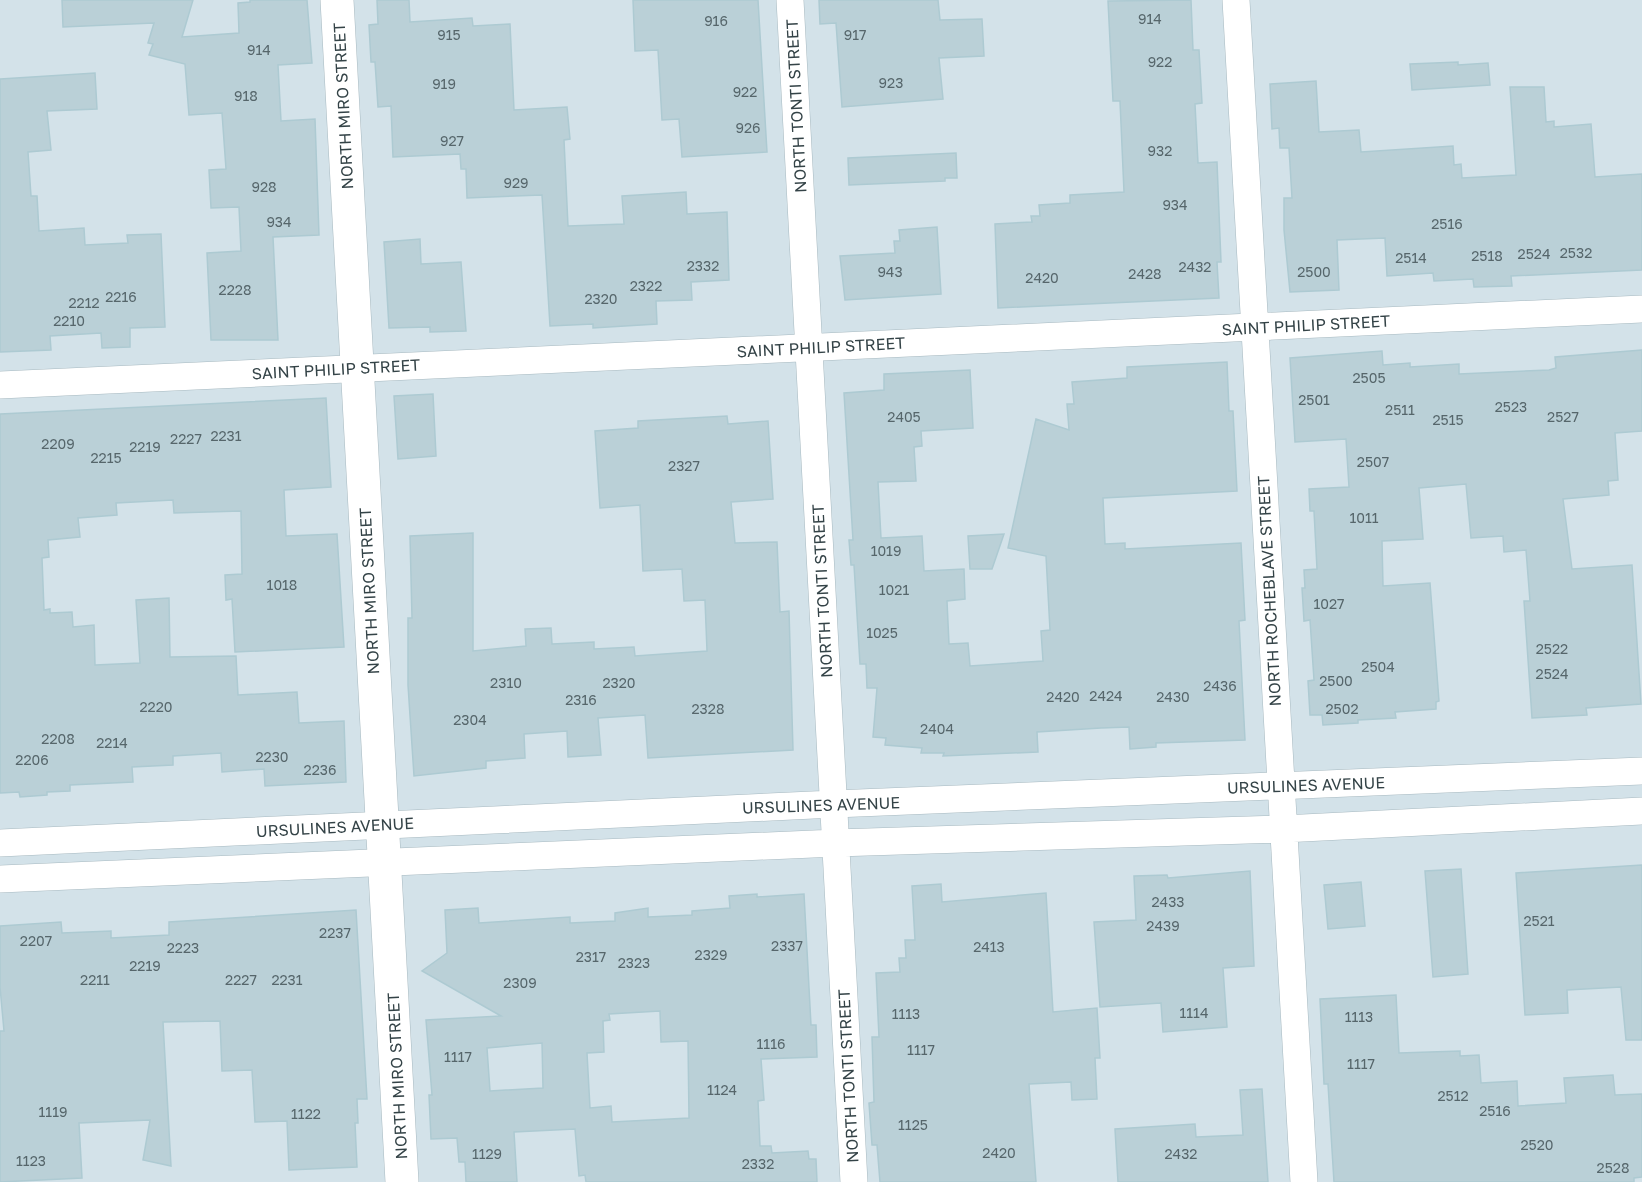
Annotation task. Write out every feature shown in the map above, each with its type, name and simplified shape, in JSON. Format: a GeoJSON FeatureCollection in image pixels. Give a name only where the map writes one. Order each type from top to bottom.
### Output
{"type":"FeatureCollection","features":[{"type":"Feature","properties":{"kind":"street","name":"NORTH MIRO STREET"},"geometry":{"type":"LineString","coordinates":[[337,0],[402,1182]]}},
{"type":"Feature","properties":{"kind":"street","name":"NORTH TONTI STREET"},"geometry":{"type":"LineString","coordinates":[[790,0],[854,1182]]}},
{"type":"Feature","properties":{"kind":"street","name":"NORTH ROCHEBLAVE STREET"},"geometry":{"type":"LineString","coordinates":[[1236,0],[1304,1182]]}},
{"type":"Feature","properties":{"kind":"street","name":"SAINT PHILIP STREET"},"geometry":{"type":"LineString","coordinates":[[0,385],[1642,309]]}},
{"type":"Feature","properties":{"kind":"street","name":"URSULINES AVENUE"},"geometry":{"type":"LineString","coordinates":[[0,843],[834,804],[1642,771]]}},
{"type":"Feature","properties":{"kind":"street"},"geometry":{"type":"LineString","coordinates":[[0,879],[836,843],[1283,829],[1642,810]]}},
{"type":"Feature","properties":{"kind":"shaded area"},"geometry":{"type":"Polygon","coordinates":[[[0,0],[1642,0],[1642,1182],[0,1182],[0,0]]]}},
{"type":"Feature","properties":{"kind":"building"},"geometry":{"type":"Polygon","coordinates":[[[62,0],[193,0],[182,37],[239,33],[238,3],[250,2],[250,0],[307,0],[312,63],[278,65],[281,121],[315,119],[319,235],[273,237],[278,340],[211,340],[207,253],[241,251],[239,207],[211,208],[209,170],[226,169],[222,113],[189,115],[185,64],[149,55],[153,44],[148,43],[154,23],[63,27],[62,0]]]}},
{"type":"Feature","properties":{"kind":"building"},"geometry":{"type":"Polygon","coordinates":[[[377,0],[409,0],[410,22],[472,18],[473,26],[510,24],[514,110],[567,107],[570,139],[564,140],[568,226],[624,224],[622,196],[686,192],[687,214],[727,212],[729,280],[691,282],[692,300],[656,301],[657,324],[593,328],[593,324],[550,326],[542,195],[467,198],[466,169],[461,169],[460,154],[393,157],[391,106],[378,107],[375,62],[371,62],[369,25],[378,24],[377,0]]]}},
{"type":"Feature","properties":{"kind":"building"},"geometry":{"type":"Polygon","coordinates":[[[633,0],[758,0],[767,152],[682,157],[679,119],[662,120],[658,50],[635,51],[633,0]]]}},
{"type":"Feature","properties":{"kind":"building"},"geometry":{"type":"Polygon","coordinates":[[[819,0],[938,0],[940,20],[982,19],[984,56],[939,58],[943,99],[842,107],[836,23],[820,24],[819,0]]]}},
{"type":"Feature","properties":{"kind":"building"},"geometry":{"type":"Polygon","coordinates":[[[1191,0],[1193,50],[1199,50],[1202,103],[1195,104],[1198,163],[1217,162],[1221,262],[1217,262],[1219,298],[998,308],[995,224],[1032,222],[1031,216],[1040,216],[1039,205],[1070,203],[1070,195],[1124,192],[1120,101],[1113,101],[1108,1],[1191,0]]]}},
{"type":"Feature","properties":{"kind":"building"},"geometry":{"type":"Polygon","coordinates":[[[1458,62],[1458,65],[1488,63],[1490,85],[1412,90],[1410,64],[1458,62]]]}},
{"type":"Feature","properties":{"kind":"building"},"geometry":{"type":"Polygon","coordinates":[[[95,73],[97,109],[47,111],[51,150],[28,152],[31,196],[37,196],[39,231],[84,228],[85,245],[128,243],[127,235],[161,234],[165,327],[130,328],[130,347],[102,348],[101,333],[50,336],[51,350],[0,352],[0,79],[95,73]]]}},
{"type":"Feature","properties":{"kind":"building"},"geometry":{"type":"Polygon","coordinates":[[[1316,81],[1319,132],[1359,130],[1361,152],[1453,146],[1454,165],[1461,164],[1462,178],[1516,175],[1510,87],[1544,87],[1546,122],[1554,121],[1554,127],[1591,124],[1595,177],[1642,174],[1642,270],[1511,276],[1512,286],[1474,287],[1473,279],[1434,281],[1433,273],[1387,276],[1385,238],[1337,240],[1339,290],[1290,292],[1284,230],[1284,198],[1292,198],[1289,148],[1280,148],[1279,128],[1272,129],[1270,84],[1316,81]]]}},
{"type":"Feature","properties":{"kind":"building"},"geometry":{"type":"Polygon","coordinates":[[[956,153],[957,178],[945,178],[945,181],[849,185],[848,158],[956,153]]]}},
{"type":"Feature","properties":{"kind":"building"},"geometry":{"type":"Polygon","coordinates":[[[937,227],[941,294],[845,300],[840,256],[895,253],[894,241],[900,241],[899,230],[937,227]]]}},
{"type":"Feature","properties":{"kind":"building"},"geometry":{"type":"Polygon","coordinates":[[[420,239],[421,264],[461,262],[466,331],[430,332],[430,327],[389,328],[384,242],[420,239]]]}},
{"type":"Feature","properties":{"kind":"building"},"geometry":{"type":"Polygon","coordinates":[[[1642,350],[1642,431],[1615,433],[1618,480],[1608,481],[1609,495],[1563,499],[1572,569],[1632,565],[1641,704],[1586,708],[1587,715],[1532,718],[1524,601],[1530,601],[1526,550],[1504,552],[1503,536],[1471,538],[1466,484],[1419,488],[1423,539],[1382,541],[1383,586],[1430,583],[1439,701],[1436,702],[1436,709],[1395,712],[1396,718],[1323,725],[1322,715],[1310,715],[1308,681],[1314,680],[1310,620],[1304,621],[1302,588],[1305,588],[1304,570],[1317,569],[1314,511],[1310,511],[1309,489],[1349,487],[1346,439],[1295,442],[1290,358],[1382,351],[1383,365],[1410,363],[1410,367],[1459,364],[1459,374],[1549,370],[1556,368],[1555,357],[1642,350]]]}},
{"type":"Feature","properties":{"kind":"building"},"geometry":{"type":"Polygon","coordinates":[[[1227,362],[1229,411],[1233,411],[1237,491],[1103,498],[1105,544],[1125,543],[1125,549],[1241,543],[1245,620],[1239,621],[1245,740],[1156,743],[1156,747],[1130,749],[1129,727],[1101,728],[1037,732],[1038,752],[943,756],[944,753],[921,753],[922,748],[885,745],[886,738],[873,737],[877,688],[867,688],[866,664],[860,664],[854,565],[851,565],[849,540],[853,540],[844,393],[884,390],[884,374],[970,370],[973,428],[921,431],[922,446],[914,447],[916,481],[878,482],[881,538],[922,536],[924,571],[964,569],[965,599],[947,601],[949,644],[968,643],[970,666],[1043,661],[1041,631],[1050,630],[1046,556],[1008,548],[1036,419],[1069,430],[1067,404],[1074,404],[1072,382],[1127,378],[1127,367],[1227,362]]]}},
{"type":"Feature","properties":{"kind":"building"},"geometry":{"type":"Polygon","coordinates":[[[433,394],[436,456],[398,459],[394,396],[433,394]]]}},
{"type":"Feature","properties":{"kind":"building"},"geometry":{"type":"Polygon","coordinates":[[[326,398],[331,487],[284,490],[286,536],[337,534],[344,647],[235,652],[232,599],[226,600],[225,575],[242,574],[241,511],[174,513],[173,500],[116,503],[117,515],[78,518],[80,537],[48,540],[49,557],[42,558],[44,610],[50,609],[50,613],[72,612],[73,627],[94,625],[95,665],[140,663],[136,600],[169,598],[170,657],[236,656],[238,695],[297,692],[299,723],[344,721],[346,782],[265,786],[264,769],[222,772],[221,753],[173,756],[173,765],[132,767],[133,782],[70,785],[70,791],[47,792],[47,795],[20,797],[19,792],[0,793],[0,414],[326,398]]]}},
{"type":"Feature","properties":{"kind":"building"},"geometry":{"type":"Polygon","coordinates":[[[727,416],[728,424],[768,421],[773,499],[731,502],[735,543],[777,542],[780,612],[789,611],[793,750],[648,758],[645,715],[598,718],[601,755],[568,757],[567,731],[524,734],[525,758],[486,761],[486,768],[414,776],[408,685],[408,618],[412,618],[410,536],[473,533],[473,651],[526,646],[525,629],[551,628],[552,644],[594,642],[594,649],[634,647],[635,656],[707,651],[705,600],[684,601],[682,569],[643,571],[640,505],[600,508],[595,431],[638,428],[638,421],[727,416]]]}},
{"type":"Feature","properties":{"kind":"building"},"geometry":{"type":"Polygon","coordinates":[[[1004,534],[992,569],[970,569],[968,536],[1004,534]]]}},
{"type":"Feature","properties":{"kind":"building"},"geometry":{"type":"Polygon","coordinates":[[[1642,865],[1642,1040],[1626,1040],[1621,987],[1567,990],[1568,1013],[1525,1015],[1516,873],[1642,865]]]}},
{"type":"Feature","properties":{"kind":"building"},"geometry":{"type":"Polygon","coordinates":[[[1461,869],[1468,974],[1433,977],[1425,871],[1461,869]]]}},
{"type":"Feature","properties":{"kind":"building"},"geometry":{"type":"Polygon","coordinates":[[[1250,871],[1254,966],[1223,968],[1227,1027],[1163,1032],[1161,1003],[1100,1007],[1094,922],[1136,920],[1134,876],[1167,875],[1168,878],[1250,871]]]}},
{"type":"Feature","properties":{"kind":"building"},"geometry":{"type":"Polygon","coordinates":[[[1361,882],[1365,926],[1328,929],[1324,885],[1361,882]]]}},
{"type":"Feature","properties":{"kind":"building"},"geometry":{"type":"Polygon","coordinates":[[[941,884],[942,902],[1046,893],[1053,1012],[1097,1008],[1100,1058],[1095,1058],[1097,1099],[1072,1100],[1071,1082],[1029,1084],[1036,1182],[880,1182],[877,1145],[872,1145],[869,1103],[874,1102],[872,1037],[879,1037],[876,973],[900,972],[899,958],[906,958],[905,940],[915,940],[912,886],[941,884]]]}},
{"type":"Feature","properties":{"kind":"building"},"geometry":{"type":"Polygon","coordinates":[[[804,894],[811,1025],[816,1025],[817,1057],[761,1059],[764,1100],[758,1101],[760,1146],[771,1146],[772,1153],[808,1151],[809,1159],[816,1159],[817,1182],[586,1182],[585,1175],[579,1176],[575,1129],[514,1132],[517,1182],[466,1182],[465,1162],[459,1162],[457,1138],[431,1139],[429,1095],[432,1095],[426,1020],[501,1016],[422,971],[447,953],[445,910],[478,908],[479,923],[570,917],[570,923],[615,921],[615,913],[648,908],[648,917],[692,915],[692,911],[730,908],[729,896],[804,894]],[[660,1011],[609,1014],[610,1020],[603,1021],[604,1052],[587,1053],[590,1108],[611,1106],[612,1122],[689,1118],[688,1041],[661,1042],[660,1011]],[[542,1043],[487,1048],[490,1091],[543,1088],[542,1043]]]}},
{"type":"Feature","properties":{"kind":"building"},"geometry":{"type":"Polygon","coordinates":[[[356,910],[367,1099],[357,1099],[358,1123],[355,1123],[357,1167],[289,1170],[287,1121],[255,1122],[252,1070],[222,1071],[220,1021],[163,1022],[171,1166],[143,1160],[150,1120],[79,1123],[82,1178],[0,1182],[0,1031],[4,1031],[0,987],[0,926],[61,922],[62,933],[111,931],[111,938],[169,935],[169,922],[356,910]]]}},
{"type":"Feature","properties":{"kind":"building"},"geometry":{"type":"Polygon","coordinates":[[[1396,995],[1399,1053],[1460,1051],[1460,1056],[1479,1055],[1481,1083],[1517,1081],[1518,1106],[1566,1103],[1564,1078],[1613,1075],[1615,1095],[1642,1094],[1642,1177],[1634,1178],[1634,1182],[1334,1182],[1328,1084],[1324,1084],[1320,999],[1396,995]]]}},
{"type":"Feature","properties":{"kind":"building"},"geometry":{"type":"Polygon","coordinates":[[[1262,1089],[1268,1182],[1118,1182],[1115,1129],[1195,1124],[1196,1137],[1243,1135],[1240,1090],[1262,1089]]]}}]}
